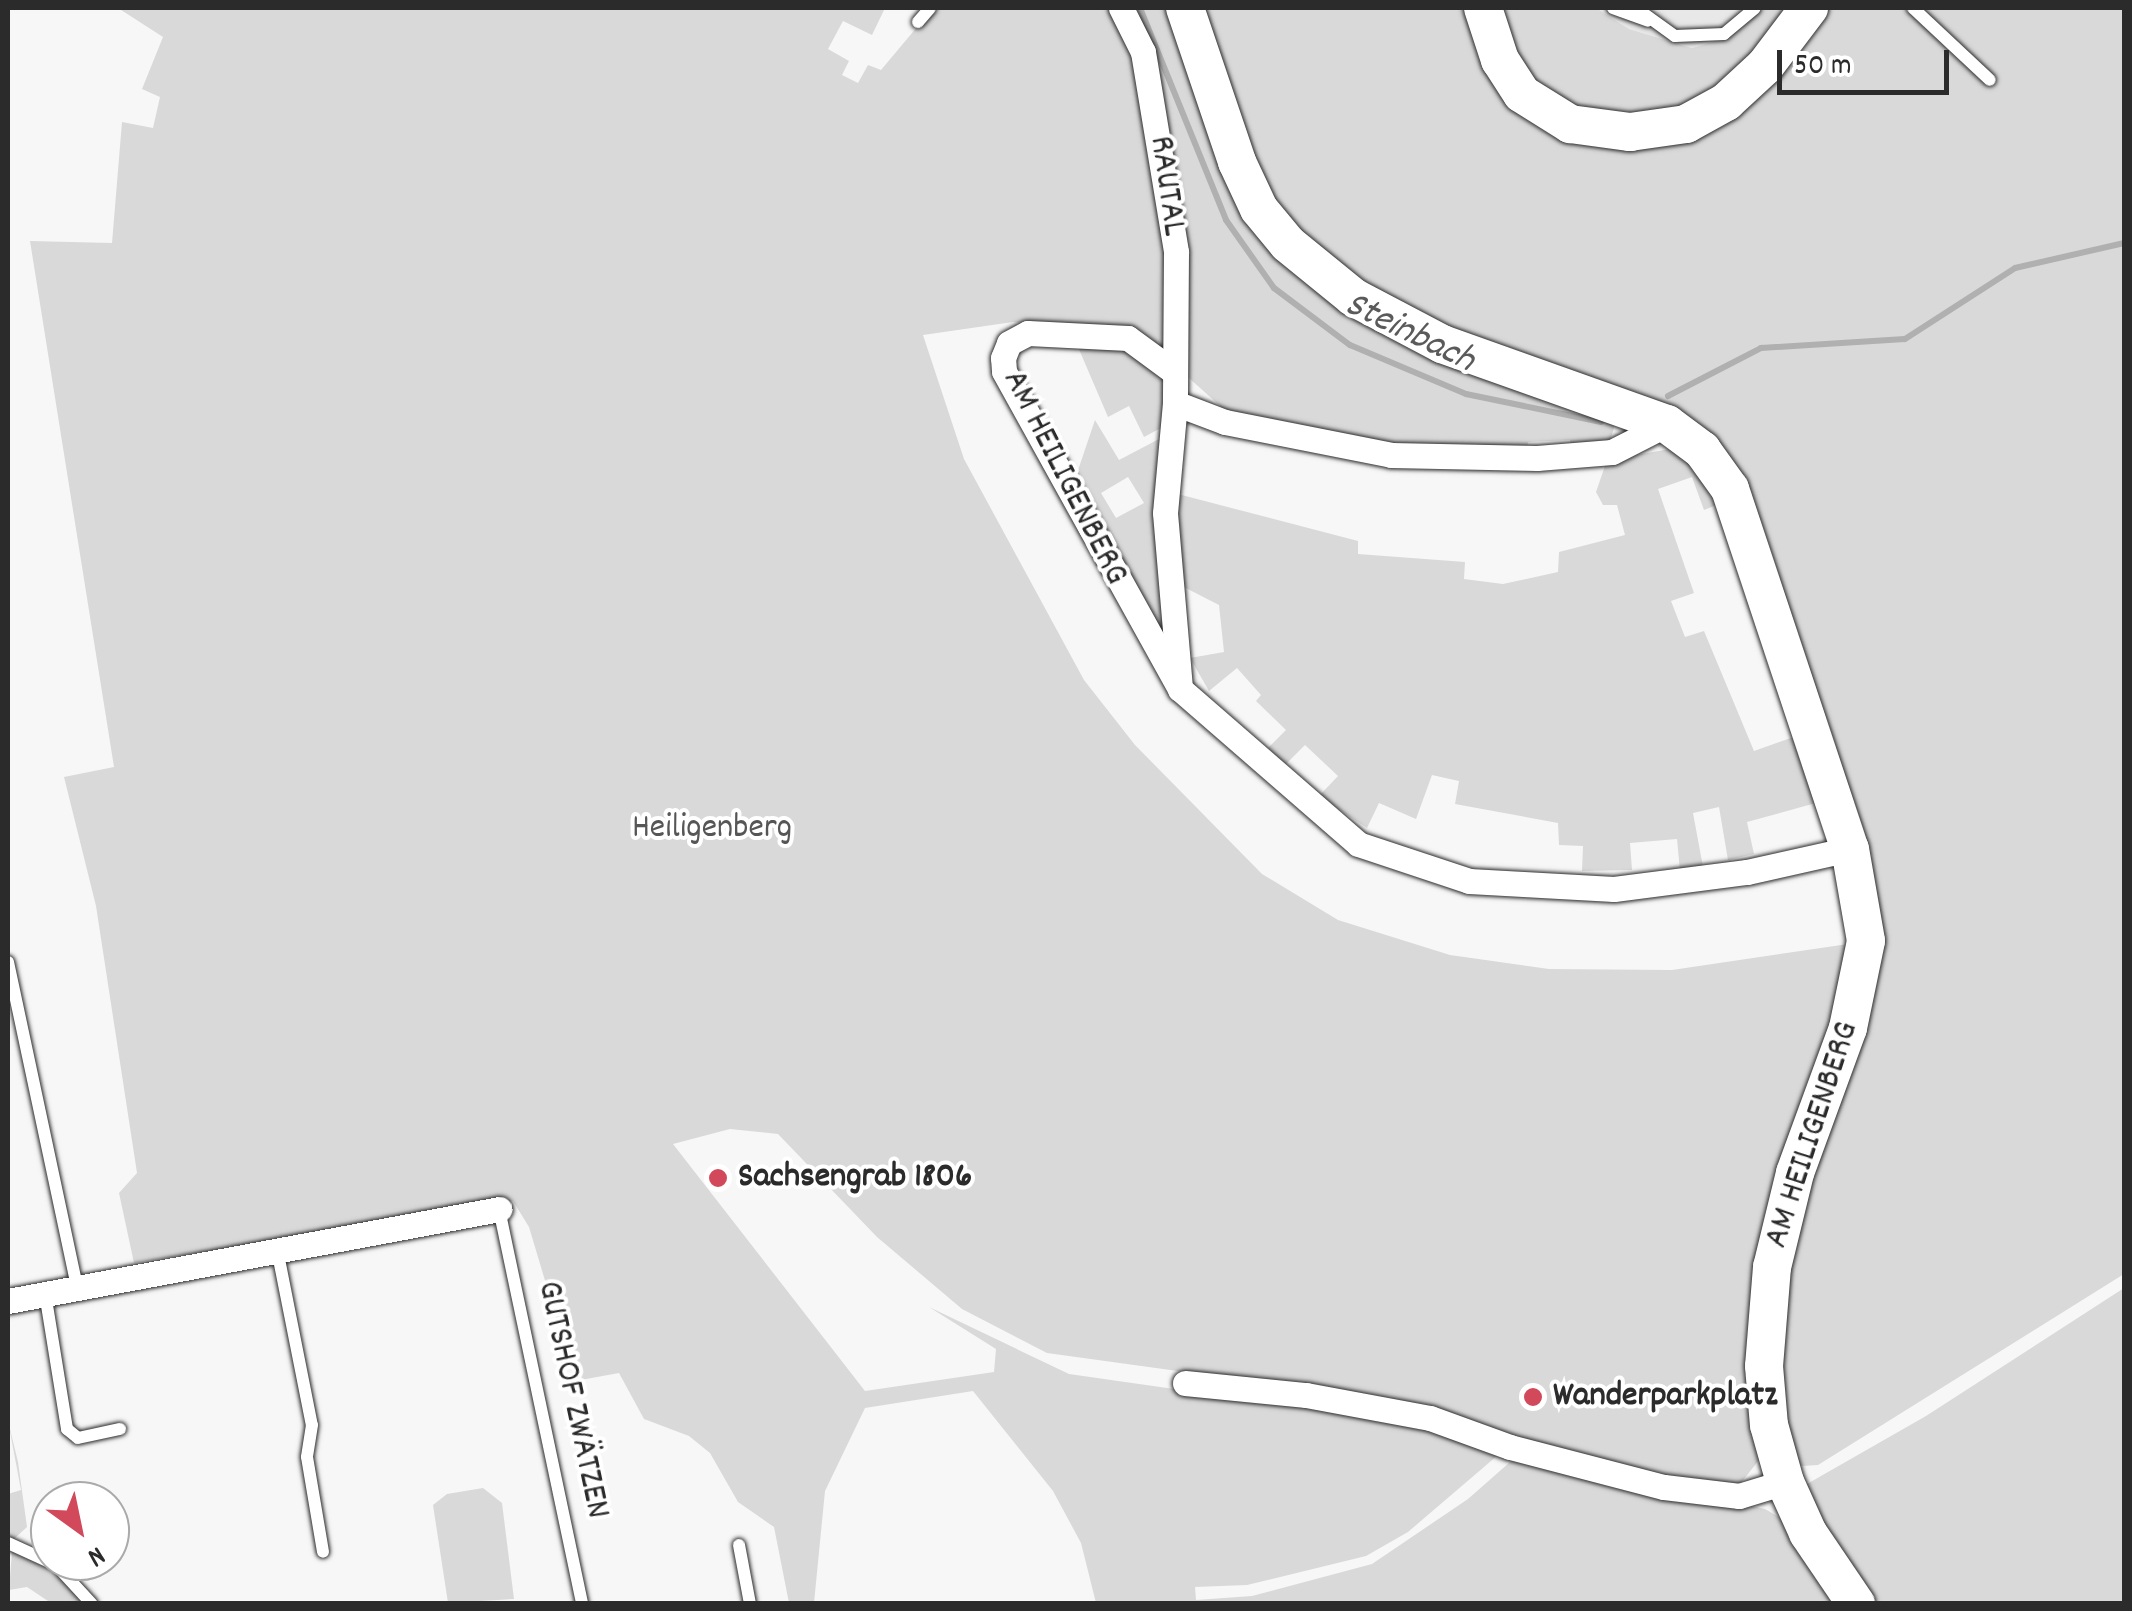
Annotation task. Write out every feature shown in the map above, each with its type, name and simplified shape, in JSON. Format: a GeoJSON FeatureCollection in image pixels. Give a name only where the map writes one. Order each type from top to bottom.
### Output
{"type":"FeatureCollection","features":[{"type":"Feature","properties":{"kind":"street","name":"RAUTAL"},"geometry":{"type":"LineString","coordinates":[[1121,8],[1144,52],[1176,252],[1173,372]]}},
{"type":"Feature","properties":{"kind":"street","name":"AM HEILIGENBERG"},"geometry":{"type":"LineString","coordinates":[[1184,8],[1237,162],[1259,208],[1288,244],[1353,297],[1442,344],[1667,424],[1702,450],[1730,489],[1850,849],[1866,941],[1862,982],[1814,1112],[1772,1267],[1764,1366],[1769,1426],[1784,1482],[1808,1533],[1856,1604]]}},
{"type":"Feature","properties":{"kind":"street"},"geometry":{"type":"LineString","coordinates":[[1482,8],[1500,60],[1522,94],[1570,124],[1630,132],[1686,124],[1726,102],[1765,66],[1809,8]]}},
{"type":"Feature","properties":{"kind":"street","name":"AM HEILIGENBERG"},"geometry":{"type":"LineString","coordinates":[[1180,690],[1164,513],[1175,403],[1173,372],[1128,338],[1021,334],[1002,358],[1066,486],[1180,690],[1358,844],[1468,881],[1614,889],[1747,872],[1850,849]]}},
{"type":"Feature","properties":{"kind":"street"},"geometry":{"type":"LineString","coordinates":[[1175,403],[1225,422],[1391,455],[1537,458],[1612,452],[1667,424]]}},
{"type":"Feature","properties":{"kind":"street"},"geometry":{"type":"LineString","coordinates":[[8,1301],[499,1209]]}},
{"type":"Feature","properties":{"kind":"street"},"geometry":{"type":"LineString","coordinates":[[1185,1383],[1306,1395],[1430,1418],[1510,1448],[1664,1487],[1738,1496],[1784,1482]]}},
{"type":"Feature","properties":{"kind":"lane"},"geometry":{"type":"LineString","coordinates":[[918,22],[930,8]]}},
{"type":"Feature","properties":{"kind":"lane"},"geometry":{"type":"LineString","coordinates":[[1613,8],[1658,25]]}},
{"type":"Feature","properties":{"kind":"lane"},"geometry":{"type":"LineString","coordinates":[[1636,8],[1675,36],[1724,34],[1755,8]]}},
{"type":"Feature","properties":{"kind":"lane"},"geometry":{"type":"LineString","coordinates":[[1913,8],[1990,80]]}},
{"type":"Feature","properties":{"kind":"lane"},"geometry":{"type":"LineString","coordinates":[[8,962],[77,1286]]}},
{"type":"Feature","properties":{"kind":"lane","name":"GUTSHOF ZWÄTZEN"},"geometry":{"type":"LineString","coordinates":[[499,1209],[582,1604]]}},
{"type":"Feature","properties":{"kind":"lane"},"geometry":{"type":"LineString","coordinates":[[277,1250],[312,1425],[307,1457],[323,1552]]}},
{"type":"Feature","properties":{"kind":"lane"},"geometry":{"type":"LineString","coordinates":[[44,1293],[67,1429],[78,1438],[120,1429]]}},
{"type":"Feature","properties":{"kind":"lane"},"geometry":{"type":"LineString","coordinates":[[8,1543],[56,1565],[92,1604]]}},
{"type":"Feature","properties":{"kind":"lane"},"geometry":{"type":"LineString","coordinates":[[738,1545],[750,1604]]}},
{"type":"Feature","properties":{"kind":"shaded area"},"geometry":{"type":"Polygon","coordinates":[[[1596,8],[1761,8],[1729,37],[1692,48],[1629,29],[1596,8]]]}},
{"type":"Feature","properties":{"kind":"green space","name":"Heiligenberg"},"geometry":{"type":"Polygon","coordinates":[[[118,8],[885,8],[872,35],[843,21],[828,49],[849,61],[842,75],[858,83],[868,65],[881,70],[933,8],[1108,8],[1143,65],[1131,8],[1172,8],[1282,252],[1615,424],[1609,445],[1571,449],[1570,440],[1528,442],[1527,451],[1394,445],[1228,413],[1180,370],[1062,326],[1013,322],[923,335],[964,459],[1084,680],[1135,745],[1262,874],[1338,920],[1450,955],[1549,969],[1672,970],[1855,943],[1790,1158],[1763,1455],[1740,1484],[1669,1481],[1308,1389],[1047,1353],[962,1309],[877,1237],[778,1134],[730,1129],[673,1144],[865,1391],[994,1372],[996,1349],[929,1307],[1069,1374],[1426,1425],[1498,1455],[1408,1532],[1366,1556],[1247,1585],[1195,1587],[1196,1600],[1252,1596],[1372,1564],[1468,1499],[1518,1455],[1765,1509],[1787,1522],[1843,1603],[1096,1603],[1081,1543],[1053,1491],[973,1391],[865,1408],[825,1491],[814,1603],[789,1603],[774,1527],[738,1502],[710,1453],[689,1436],[644,1419],[619,1373],[575,1381],[529,1227],[513,1201],[134,1263],[119,1193],[137,1173],[96,906],[64,777],[114,767],[30,241],[112,243],[122,122],[153,128],[160,97],[142,89],[163,37],[118,8]]]}},
{"type":"Feature","properties":{"kind":"green space"},"geometry":{"type":"Polygon","coordinates":[[[1194,8],[1472,8],[1502,83],[1662,141],[1820,8],[2124,8],[2124,1274],[1818,1465],[1802,1466],[1788,1455],[1779,1409],[1783,1266],[1881,950],[1716,443],[1534,373],[1363,286],[1268,204],[1194,8]]]}},
{"type":"Feature","properties":{"kind":"green space"},"geometry":{"type":"Polygon","coordinates":[[[1493,8],[1596,8],[1629,29],[1692,48],[1729,37],[1761,8],[1796,8],[1758,57],[1698,108],[1612,122],[1541,98],[1493,8]]]}},
{"type":"Feature","properties":{"kind":"green space"},"geometry":{"type":"Polygon","coordinates":[[[1075,340],[1131,346],[1155,362],[1165,383],[1161,428],[1144,437],[1129,406],[1108,417],[1075,340]]]}},
{"type":"Feature","properties":{"kind":"green space"},"geometry":{"type":"Polygon","coordinates":[[[1095,420],[1119,460],[1161,438],[1168,641],[1073,485],[1095,420]],[[1128,477],[1101,493],[1116,518],[1144,503],[1128,477]]]}},
{"type":"Feature","properties":{"kind":"green space"},"geometry":{"type":"Polygon","coordinates":[[[1676,448],[1724,502],[1704,510],[1692,477],[1658,489],[1694,593],[1671,601],[1685,637],[1704,631],[1754,751],[1802,734],[1823,801],[1747,822],[1754,854],[1728,860],[1719,807],[1693,813],[1703,867],[1680,871],[1677,839],[1630,843],[1632,870],[1582,871],[1583,846],[1559,845],[1558,823],[1455,804],[1459,781],[1432,775],[1416,819],[1379,803],[1367,828],[1319,796],[1338,776],[1305,745],[1285,765],[1268,748],[1286,730],[1256,701],[1261,695],[1237,668],[1209,691],[1190,658],[1224,652],[1219,605],[1178,584],[1174,493],[1358,541],[1358,554],[1465,562],[1464,579],[1503,584],[1558,572],[1559,552],[1625,535],[1617,505],[1603,505],[1596,492],[1607,460],[1676,448]]]}},
{"type":"Feature","properties":{"kind":"green space"},"geometry":{"type":"Polygon","coordinates":[[[2124,1288],[2124,1603],[1869,1603],[1803,1495],[1807,1484],[1926,1416],[2124,1288]]]}},
{"type":"Feature","properties":{"kind":"green space"},"geometry":{"type":"Polygon","coordinates":[[[8,1421],[18,1462],[27,1527],[14,1539],[8,1537],[8,1494],[21,1490],[8,1421]]]}},
{"type":"Feature","properties":{"kind":"green space"},"geometry":{"type":"Polygon","coordinates":[[[483,1488],[502,1503],[514,1599],[448,1603],[433,1505],[447,1494],[483,1488]]]}},
{"type":"Feature","properties":{"kind":"green space"},"geometry":{"type":"Polygon","coordinates":[[[12,1551],[30,1560],[30,1581],[66,1581],[85,1603],[51,1603],[27,1587],[9,1590],[12,1551]]]}},
{"type":"Feature","properties":{"kind":"waterway","name":"Steinbach"},"geometry":{"type":"LineString","coordinates":[[1140,8],[1226,220],[1274,288],[1350,345],[1466,394],[1601,422]]}},
{"type":"Feature","properties":{"kind":"waterway","name":"Steinbach"},"geometry":{"type":"LineString","coordinates":[[1668,396],[1761,348],[1905,339],[2015,268],[2124,243]]}},
{"type":"Feature","properties":{"kind":"place","name":"Sachsengrab 1806"},"geometry":{"type":"Point","coordinates":[718,1178]}},
{"type":"Feature","properties":{"kind":"place","name":"Wanderparkplatz"},"geometry":{"type":"Point","coordinates":[1533,1397]}}]}
